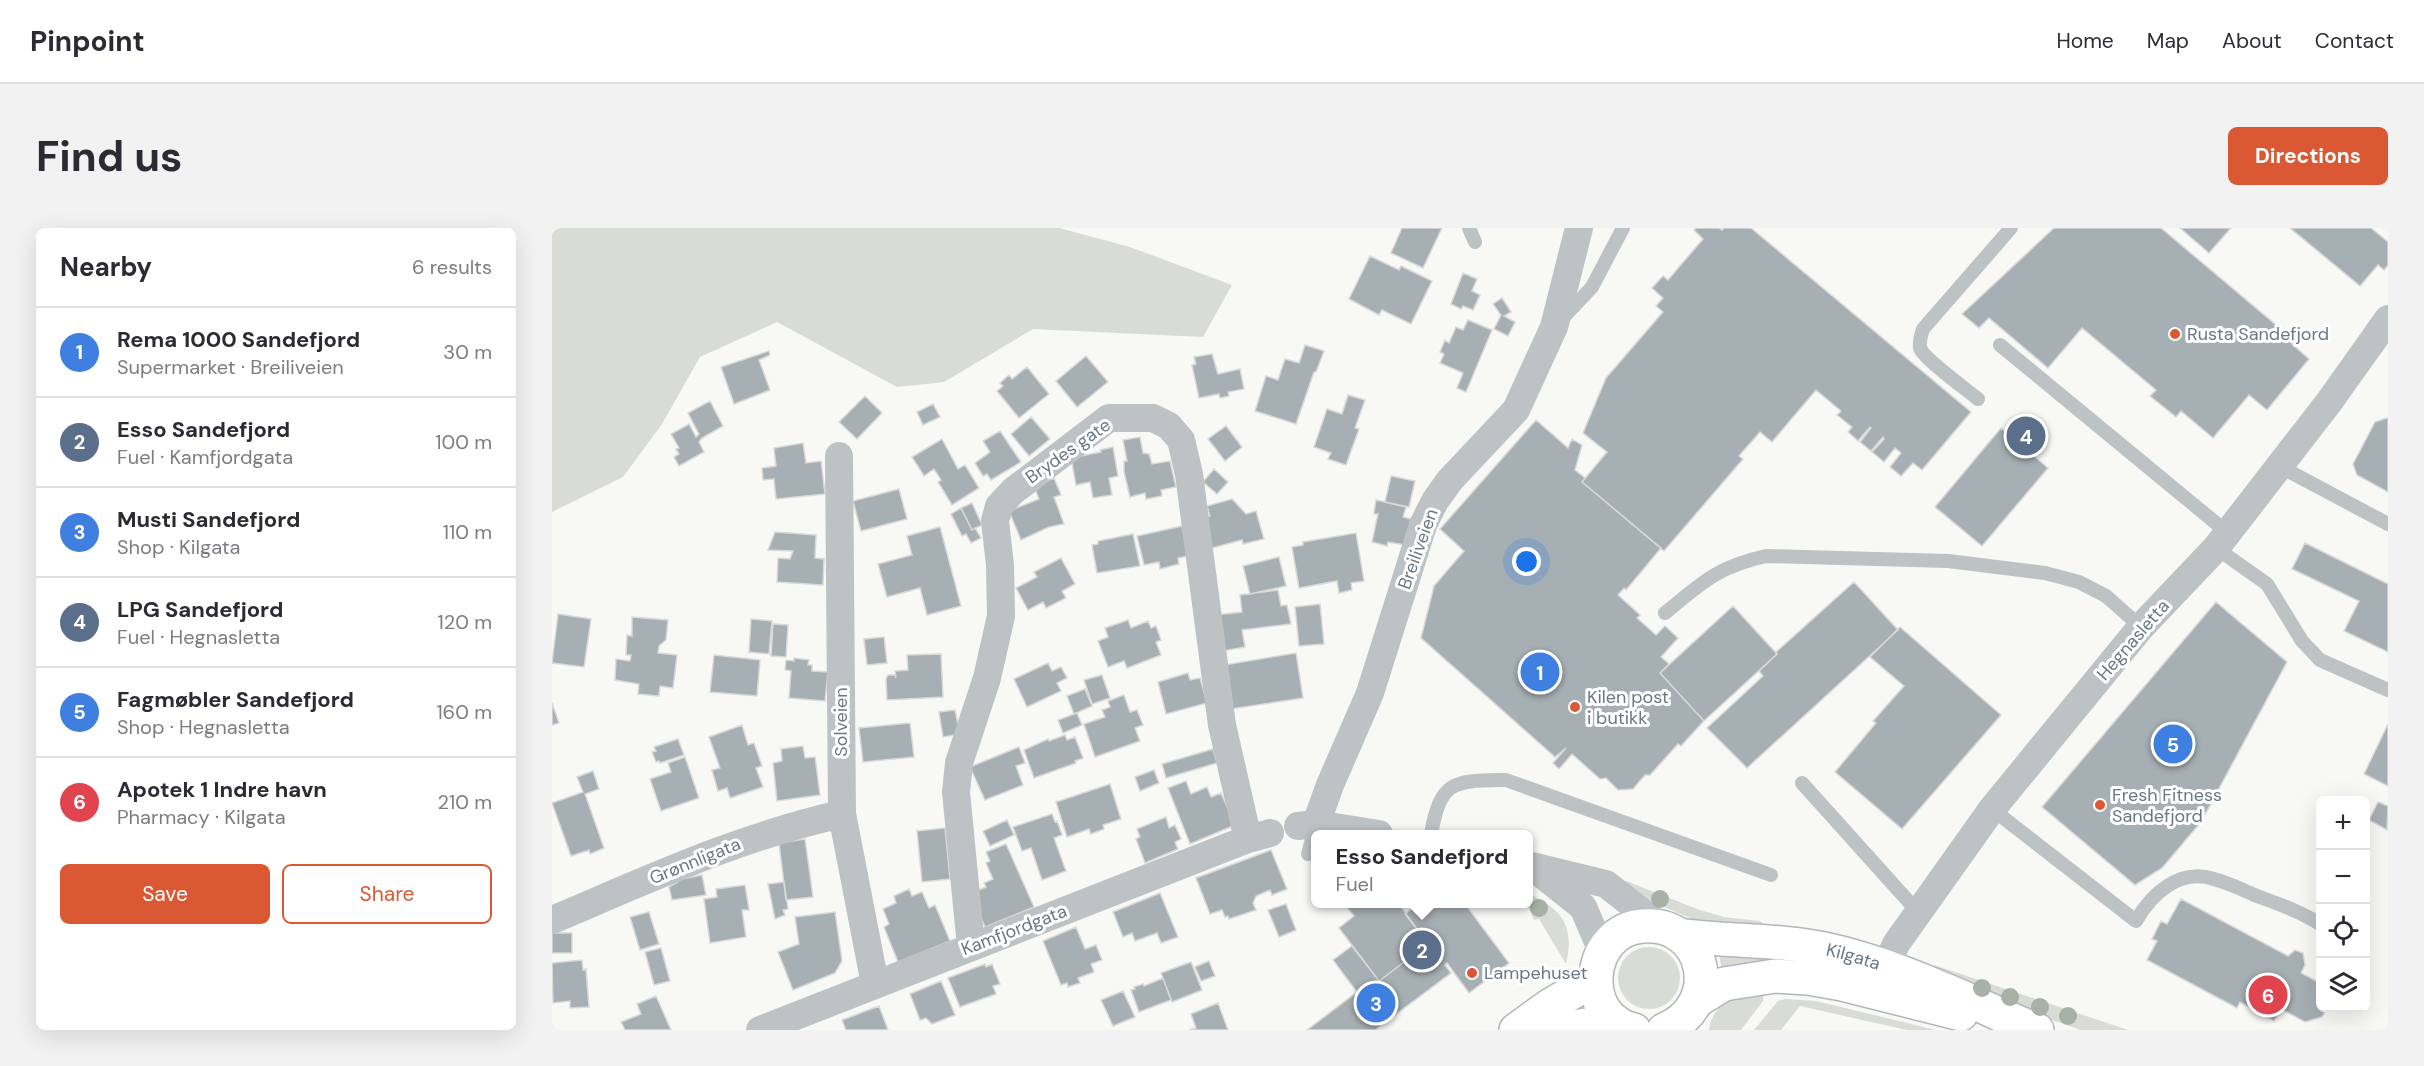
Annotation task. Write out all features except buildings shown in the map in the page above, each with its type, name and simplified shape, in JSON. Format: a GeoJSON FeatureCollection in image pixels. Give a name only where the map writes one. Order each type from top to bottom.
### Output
{"type":"FeatureCollection","features":[{"type":"Feature","properties":{"kind":"main road","name":"Kilgata"},"geometry":{"type":"LineString","coordinates":[[1598,965],[1612,940],[1623,932],[1642,926],[1718,941],[1773,943],[1828,950],[1886,967],[2027,1026]]}},
{"type":"Feature","properties":{"kind":"main road"},"geometry":{"type":"LineString","coordinates":[[1670,931],[1693,949],[1701,967],[1702,984],[1686,1018]]}},
{"type":"Feature","properties":{"kind":"main road"},"geometry":{"type":"LineString","coordinates":[[1598,965],[1600,1001],[1607,1013],[1624,1025]]}},
{"type":"Feature","properties":{"kind":"main road"},"geometry":{"type":"LineString","coordinates":[[1516,1030],[1598,965]]}},
{"type":"Feature","properties":{"kind":"main road","name":"Kilgata"},"geometry":{"type":"LineString","coordinates":[[1686,1018],[1724,984],[1774,976],[1808,978],[1842,984],[1944,1011],[2027,1026]]}},
{"type":"Feature","properties":{"kind":"main road"},"geometry":{"type":"LineString","coordinates":[[1550,1030],[1624,1025]]}},
{"type":"Feature","properties":{"kind":"street","name":"Breiliveien"},"geometry":{"type":"LineString","coordinates":[[1283,831],[1330,785],[1371,693],[1423,525],[1435,501],[1450,480],[1516,410],[1554,327],[1580,228]]}},
{"type":"Feature","properties":{"kind":"street","name":"Hegnasletta"},"geometry":{"type":"LineString","coordinates":[[1886,967],[1896,944],[1992,809],[2141,627],[2222,541],[2329,402],[2388,319]]}},
{"type":"Feature","properties":{"kind":"street","name":"Brydes gate"},"geometry":{"type":"LineString","coordinates":[[971,947],[956,792],[959,763],[987,678],[1001,616],[1000,565],[995,521],[999,506],[1013,490],[1109,418],[1153,418],[1169,426],[1181,440],[1189,474],[1222,725],[1283,831]]}},
{"type":"Feature","properties":{"kind":"street","name":"Solveien"},"geometry":{"type":"LineString","coordinates":[[839,456],[842,814],[875,984]]}},
{"type":"Feature","properties":{"kind":"street","name":"Grønnligata"},"geometry":{"type":"LineString","coordinates":[[552,920],[742,842],[794,824],[842,814]]}},
{"type":"Feature","properties":{"kind":"street"},"geometry":{"type":"LineString","coordinates":[[1283,831],[1311,832]]}},
{"type":"Feature","properties":{"kind":"street","name":"Kamfjordgata"},"geometry":{"type":"LineString","coordinates":[[760,1030],[971,947],[1283,831]]}},
{"type":"Feature","properties":{"kind":"street"},"geometry":{"type":"LineString","coordinates":[[1533,866],[1606,884],[1670,931]]}},
{"type":"Feature","properties":{"kind":"street"},"geometry":{"type":"LineString","coordinates":[[1533,868],[1583,907],[1598,965]]}},
{"type":"Feature","properties":{"kind":"lane"},"geometry":{"type":"LineString","coordinates":[[1469,228],[1475,242]]}},
{"type":"Feature","properties":{"kind":"lane"},"geometry":{"type":"LineString","coordinates":[[1554,327],[1592,286],[1623,228]]}},
{"type":"Feature","properties":{"kind":"lane"},"geometry":{"type":"LineString","coordinates":[[1978,399],[1927,358],[1920,349],[1920,338],[1923,329],[2010,228]]}},
{"type":"Feature","properties":{"kind":"lane"},"geometry":{"type":"LineString","coordinates":[[2000,345],[2222,541],[2267,584],[2302,641],[2320,660],[2388,690]]}},
{"type":"Feature","properties":{"kind":"lane"},"geometry":{"type":"LineString","coordinates":[[2279,466],[2388,524]]}},
{"type":"Feature","properties":{"kind":"lane"},"geometry":{"type":"LineString","coordinates":[[1665,613],[1710,576],[1737,562],[1766,556],[1948,561],[2045,573],[2079,582],[2106,596],[2141,627]]}},
{"type":"Feature","properties":{"kind":"lane"},"geometry":{"type":"LineString","coordinates":[[1432,830],[1440,797],[1452,786],[1470,780],[1506,780],[1771,875]]}},
{"type":"Feature","properties":{"kind":"lane"},"geometry":{"type":"LineString","coordinates":[[1802,783],[1918,912]]}},
{"type":"Feature","properties":{"kind":"lane"},"geometry":{"type":"LineString","coordinates":[[1992,809],[2136,921],[2155,894],[2173,882],[2191,877],[2212,878],[2316,922]]}},
{"type":"Feature","properties":{"kind":"lane"},"geometry":{"type":"LineString","coordinates":[[1283,831],[1308,854]]}},
{"type":"Feature","properties":{"kind":"shaded area"},"geometry":{"type":"Polygon","coordinates":[[[552,228],[1059,228],[1130,247],[1232,285],[1203,337],[1033,329],[944,382],[897,387],[777,322],[700,357],[662,424],[623,477],[552,512],[552,228]]]}},
{"type":"Feature","properties":{"kind":"shaded area"},"geometry":{"type":"Polygon","coordinates":[[[1626,881],[1700,910],[1724,917],[1760,921],[1766,927],[1697,921],[1648,900],[1621,882],[1626,881]]]}},
{"type":"Feature","properties":{"kind":"shaded area"},"geometry":{"type":"Polygon","coordinates":[[[1533,896],[1550,906],[1563,920],[1569,939],[1566,964],[1539,919],[1534,920],[1529,908],[1533,908],[1533,896]]]}},
{"type":"Feature","properties":{"kind":"shaded area"},"geometry":{"type":"Polygon","coordinates":[[[1649,947],[1671,956],[1680,978],[1671,1000],[1649,1009],[1627,1000],[1618,978],[1627,956],[1649,947]]]}},
{"type":"Feature","properties":{"kind":"shaded area"},"geometry":{"type":"Polygon","coordinates":[[[1766,953],[1767,966],[1722,971],[1719,954],[1766,953]]]}},
{"type":"Feature","properties":{"kind":"shaded area"},"geometry":{"type":"Polygon","coordinates":[[[1934,965],[2128,1030],[2081,1030],[1990,999],[1934,965]]]}},
{"type":"Feature","properties":{"kind":"shaded area"},"geometry":{"type":"Polygon","coordinates":[[[1764,988],[1763,1001],[1741,1030],[1709,1030],[1716,1012],[1722,1006],[1737,997],[1764,988]]]}},
{"type":"Feature","properties":{"kind":"shaded area"},"geometry":{"type":"Polygon","coordinates":[[[1785,999],[1816,1001],[1936,1030],[1907,1030],[1800,1006],[1781,1030],[1754,1030],[1778,1001],[1785,999]]]}},
{"type":"Feature","properties":{"kind":"place","name":"Rusta Sandefjord"},"geometry":{"type":"Point","coordinates":[2175,334]}},
{"type":"Feature","properties":{"kind":"place","name":"LPG Sandefjord"},"geometry":{"type":"Point","coordinates":[2026,436]}},
{"type":"Feature","properties":{"kind":"place","name":"Rema 1000 Sandefjord"},"geometry":{"type":"Point","coordinates":[1540,672]}},
{"type":"Feature","properties":{"kind":"place","name":"Kilen post i butikk"},"geometry":{"type":"Point","coordinates":[1575,707]}},
{"type":"Feature","properties":{"kind":"place","name":"Fagmøbler Sandefjord"},"geometry":{"type":"Point","coordinates":[2173,744]}},
{"type":"Feature","properties":{"kind":"place","name":"Fresh Fitness Sandefjord"},"geometry":{"type":"Point","coordinates":[2100,805]}},
{"type":"Feature","properties":{"kind":"place","name":"Esso Sandefjord"},"geometry":{"type":"Point","coordinates":[1422,950]}},
{"type":"Feature","properties":{"kind":"place","name":"Lampehuset"},"geometry":{"type":"Point","coordinates":[1472,973]}},
{"type":"Feature","properties":{"kind":"place","name":"Apotek 1 Indre havn"},"geometry":{"type":"Point","coordinates":[2268,995]}},
{"type":"Feature","properties":{"kind":"place","name":"Musti Sandefjord"},"geometry":{"type":"Point","coordinates":[1376,1003]}}]}
